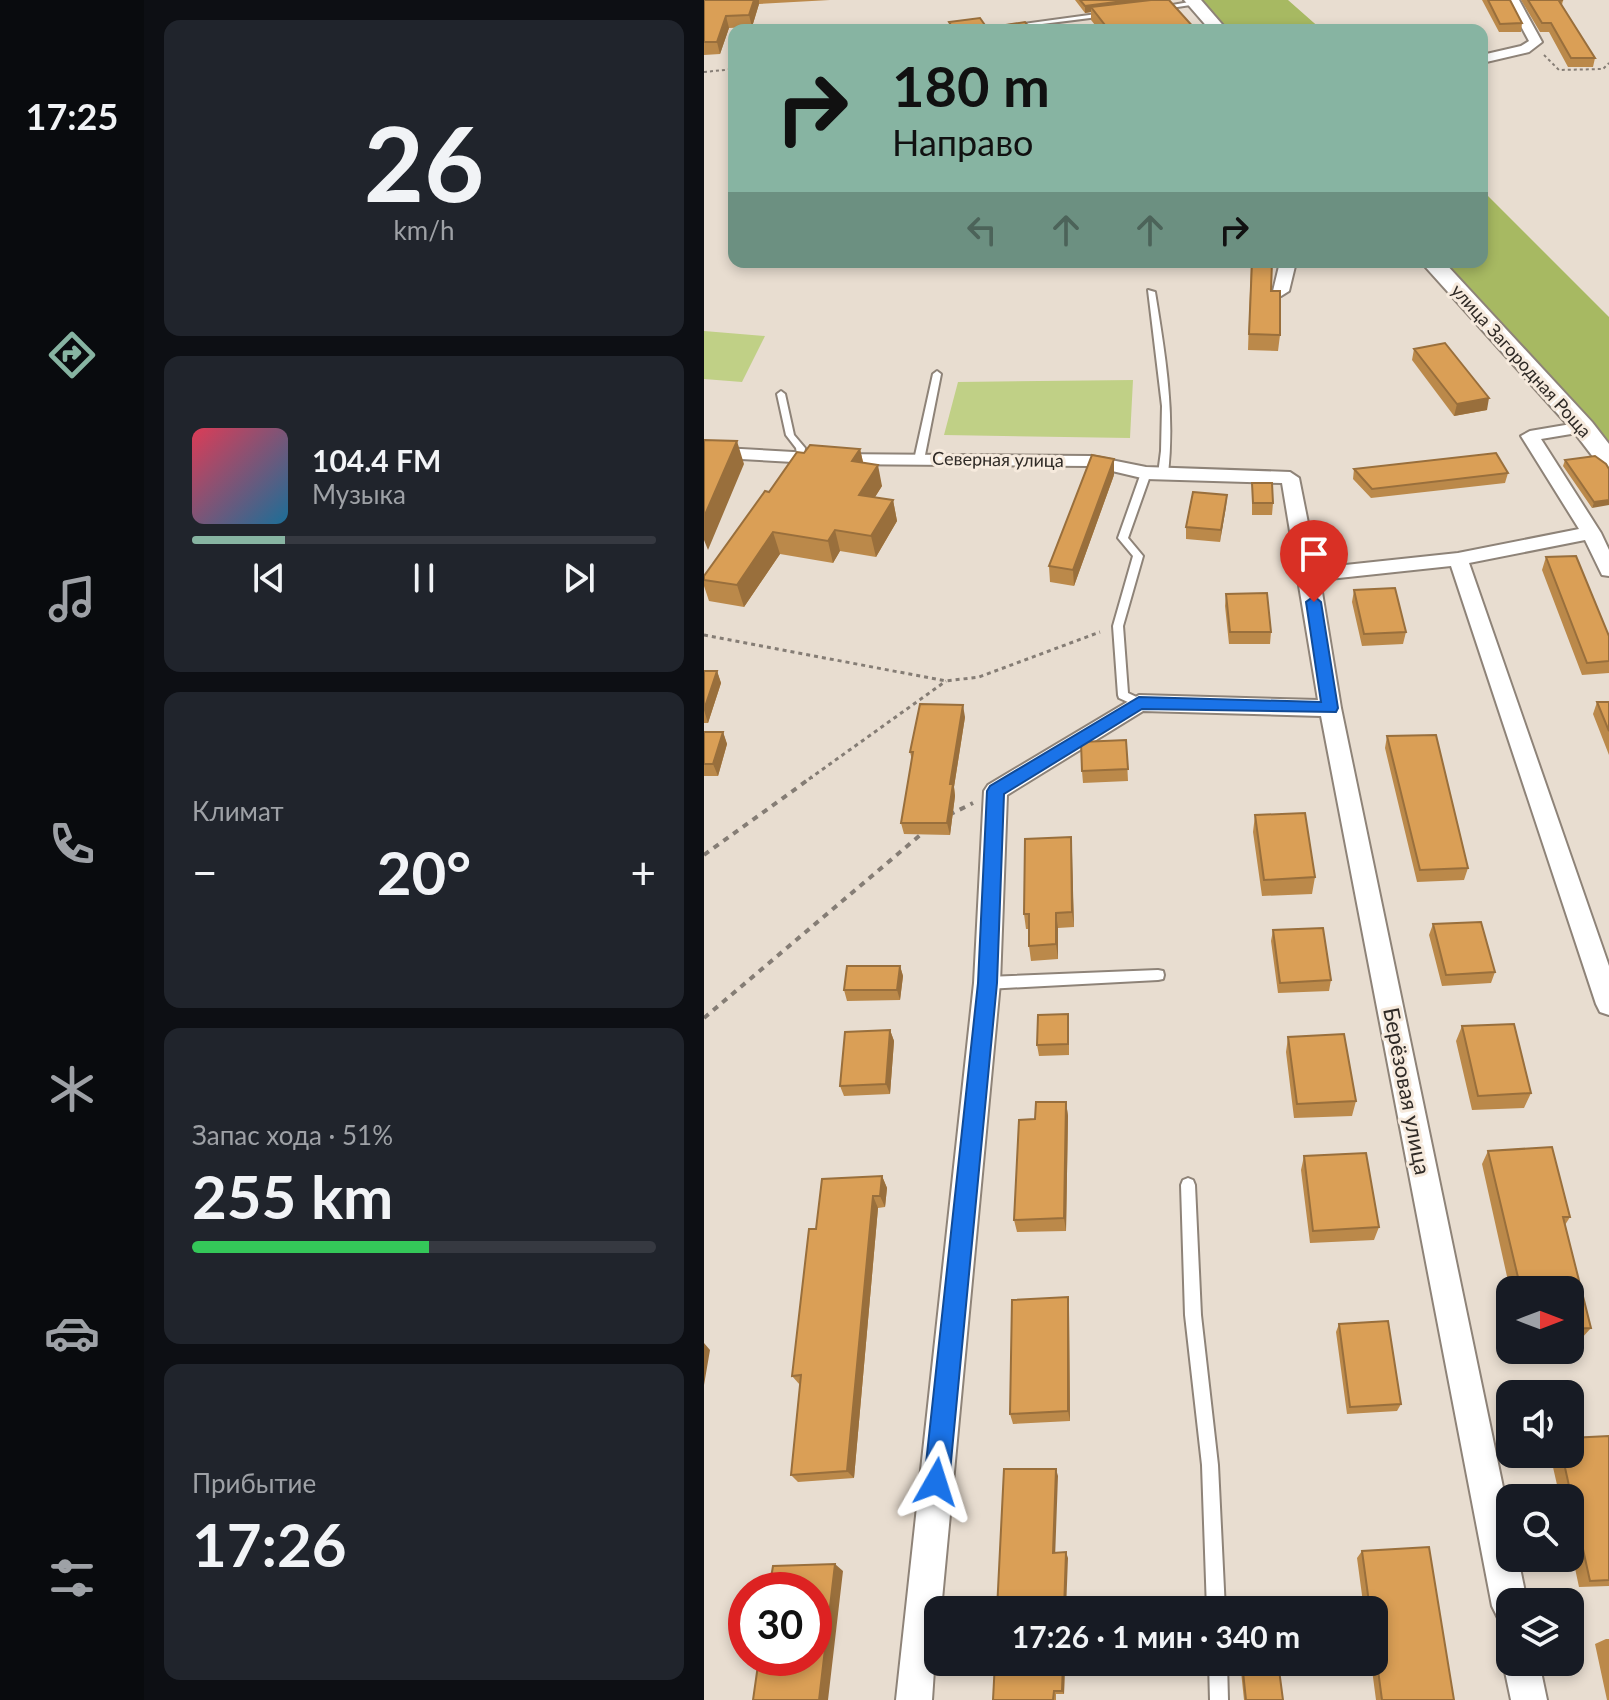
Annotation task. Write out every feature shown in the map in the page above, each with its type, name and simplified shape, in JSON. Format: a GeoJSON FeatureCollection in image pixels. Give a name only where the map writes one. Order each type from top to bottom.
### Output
{"type":"FeatureCollection","features":[{"type":"Feature","properties":{"kind":"street"},"geometry":{"type":"LineString","coordinates":[[1488,58],[1525,49],[1536,42],[1513,0]]}},
{"type":"Feature","properties":{"kind":"street"},"geometry":{"type":"LineString","coordinates":[[1193,2],[1213,24]]}},
{"type":"Feature","properties":{"kind":"street"},"geometry":{"type":"LineString","coordinates":[[1281,291],[1287,268]]}},
{"type":"Feature","properties":{"kind":"street","name":"улица Загородная Роща"},"geometry":{"type":"LineString","coordinates":[[1437,268],[1583,427],[1609,461]]}},
{"type":"Feature","properties":{"kind":"street"},"geometry":{"type":"LineString","coordinates":[[1583,427],[1530,436],[1591,533],[1609,570]]}},
{"type":"Feature","properties":{"kind":"street","name":"Северная улица"},"geometry":{"type":"LineString","coordinates":[[704,452],[919,460],[1091,461],[1155,474],[1290,478]]}},
{"type":"Feature","properties":{"kind":"street","name":"Берёзовая улица"},"geometry":{"type":"LineString","coordinates":[[1290,478],[1330,708],[1506,1588]]}},
{"type":"Feature","properties":{"kind":"street"},"geometry":{"type":"LineString","coordinates":[[1309,575],[1458,559],[1591,533]]}},
{"type":"Feature","properties":{"kind":"street"},"geometry":{"type":"LineString","coordinates":[[1458,559],[1609,1004]]}},
{"type":"Feature","properties":{"kind":"street"},"geometry":{"type":"LineString","coordinates":[[914,1700],[987,983],[996,791],[1139,703],[1330,708]]}},
{"type":"Feature","properties":{"kind":"street"},"geometry":{"type":"LineString","coordinates":[[1524,1676],[1529,1700]]}},
{"type":"Feature","properties":{"kind":"lane"},"geometry":{"type":"LineString","coordinates":[[1147,9],[1193,2]]}},
{"type":"Feature","properties":{"kind":"lane"},"geometry":{"type":"LineString","coordinates":[[1027,24],[1116,14]]}},
{"type":"Feature","properties":{"kind":"lane"},"geometry":{"type":"LineString","coordinates":[[1139,703],[1123,695],[1118,626],[1138,556],[1123,538],[1168,443],[1165,379],[1151,292]]}},
{"type":"Feature","properties":{"kind":"lane"},"geometry":{"type":"LineString","coordinates":[[919,460],[937,374]]}},
{"type":"Feature","properties":{"kind":"lane"},"geometry":{"type":"LineString","coordinates":[[781,394],[790,435],[800,448],[801,457]]}},
{"type":"Feature","properties":{"kind":"lane"},"geometry":{"type":"LineString","coordinates":[[987,983],[1158,975]]}},
{"type":"Feature","properties":{"kind":"lane"},"geometry":{"type":"LineString","coordinates":[[1188,1185],[1193,1315],[1210,1465],[1215,1596]]}},
{"type":"Feature","properties":{"kind":"lane"},"geometry":{"type":"LineString","coordinates":[[1218,1676],[1219,1700]]}},
{"type":"Feature","properties":{"kind":"path"},"geometry":{"type":"LineString","coordinates":[[1536,42],[1543,55],[1559,70],[1603,69],[1609,63]]}},
{"type":"Feature","properties":{"kind":"path"},"geometry":{"type":"LineString","coordinates":[[704,72],[728,70]]}},
{"type":"Feature","properties":{"kind":"path"},"geometry":{"type":"LineString","coordinates":[[704,635],[946,681],[979,677],[1118,626]]}},
{"type":"Feature","properties":{"kind":"path"},"geometry":{"type":"LineString","coordinates":[[704,855],[946,681]]}},
{"type":"Feature","properties":{"kind":"path"},"geometry":{"type":"LineString","coordinates":[[704,1018],[937,822],[996,791]]}},
{"type":"Feature","properties":{"kind":"green space"},"geometry":{"type":"Polygon","coordinates":[[[1192,0],[1288,0],[1315,24],[1214,24],[1192,0]]]}},
{"type":"Feature","properties":{"kind":"green space"},"geometry":{"type":"Polygon","coordinates":[[[1488,196],[1609,317],[1609,442],[1443,268],[1488,268],[1488,196]]]}},
{"type":"Feature","properties":{"kind":"green space"},"geometry":{"type":"Polygon","coordinates":[[[704,331],[765,336],[742,382],[704,379],[704,331]]]}},
{"type":"Feature","properties":{"kind":"green space"},"geometry":{"type":"Polygon","coordinates":[[[1133,380],[1130,438],[944,435],[958,382],[1133,380]]]}},
{"type":"Feature","properties":{"kind":"building"},"geometry":{"type":"Polygon","coordinates":[[[704,0],[754,0],[749,15],[726,16],[717,42],[704,42],[704,0]]]}},
{"type":"Feature","properties":{"kind":"building"},"geometry":{"type":"Polygon","coordinates":[[[1080,0],[1131,0],[1085,6],[1080,0]]]}},
{"type":"Feature","properties":{"kind":"building"},"geometry":{"type":"Polygon","coordinates":[[[1169,0],[1191,24],[1104,24],[1091,7],[1169,0]]]}},
{"type":"Feature","properties":{"kind":"building"},"geometry":{"type":"Polygon","coordinates":[[[1488,0],[1510,0],[1522,23],[1500,24],[1488,0]]]}},
{"type":"Feature","properties":{"kind":"building"},"geometry":{"type":"Polygon","coordinates":[[[1528,0],[1563,0],[1559,1],[1595,58],[1571,58],[1551,23],[1542,23],[1528,0]]]}},
{"type":"Feature","properties":{"kind":"building"},"geometry":{"type":"Polygon","coordinates":[[[980,18],[984,24],[950,24],[980,18]]]}},
{"type":"Feature","properties":{"kind":"building"},"geometry":{"type":"Polygon","coordinates":[[[1252,268],[1272,268],[1271,291],[1280,291],[1280,335],[1249,334],[1252,268]]]}},
{"type":"Feature","properties":{"kind":"building"},"geometry":{"type":"Polygon","coordinates":[[[1445,343],[1489,398],[1457,404],[1414,349],[1445,343]]]}},
{"type":"Feature","properties":{"kind":"building"},"geometry":{"type":"Polygon","coordinates":[[[704,440],[737,441],[704,517],[704,440]]]}},
{"type":"Feature","properties":{"kind":"building"},"geometry":{"type":"Polygon","coordinates":[[[810,445],[860,449],[852,461],[878,465],[859,495],[893,500],[871,536],[835,530],[828,541],[773,532],[737,585],[704,580],[765,491],[769,492],[797,452],[804,453],[810,445]]]}},
{"type":"Feature","properties":{"kind":"building"},"geometry":{"type":"Polygon","coordinates":[[[1496,453],[1508,473],[1372,489],[1354,469],[1496,453]]]}},
{"type":"Feature","properties":{"kind":"building"},"geometry":{"type":"Polygon","coordinates":[[[1092,455],[1114,459],[1073,570],[1049,566],[1092,455]]]}},
{"type":"Feature","properties":{"kind":"building"},"geometry":{"type":"Polygon","coordinates":[[[1595,456],[1609,469],[1609,500],[1594,502],[1565,460],[1595,456]]]}},
{"type":"Feature","properties":{"kind":"building"},"geometry":{"type":"Polygon","coordinates":[[[1252,483],[1272,483],[1273,503],[1253,503],[1252,483]]]}},
{"type":"Feature","properties":{"kind":"building"},"geometry":{"type":"Polygon","coordinates":[[[1193,492],[1227,495],[1221,530],[1186,527],[1193,492]]]}},
{"type":"Feature","properties":{"kind":"building"},"geometry":{"type":"Polygon","coordinates":[[[1576,556],[1609,636],[1609,661],[1587,663],[1546,557],[1576,556]]]}},
{"type":"Feature","properties":{"kind":"building"},"geometry":{"type":"Polygon","coordinates":[[[1395,588],[1406,632],[1364,634],[1354,590],[1395,588]]]}},
{"type":"Feature","properties":{"kind":"building"},"geometry":{"type":"Polygon","coordinates":[[[1267,593],[1271,632],[1230,632],[1226,594],[1267,593]]]}},
{"type":"Feature","properties":{"kind":"building"},"geometry":{"type":"Polygon","coordinates":[[[704,671],[717,671],[704,710],[704,671]]]}},
{"type":"Feature","properties":{"kind":"building"},"geometry":{"type":"Polygon","coordinates":[[[1597,702],[1609,702],[1609,731],[1597,702]]]}},
{"type":"Feature","properties":{"kind":"building"},"geometry":{"type":"Polygon","coordinates":[[[920,704],[963,705],[947,823],[901,823],[920,704]]]}},
{"type":"Feature","properties":{"kind":"building"},"geometry":{"type":"Polygon","coordinates":[[[704,732],[723,732],[713,764],[704,764],[704,732]]]}},
{"type":"Feature","properties":{"kind":"building"},"geometry":{"type":"Polygon","coordinates":[[[1436,735],[1468,868],[1420,870],[1387,736],[1436,735]]]}},
{"type":"Feature","properties":{"kind":"building"},"geometry":{"type":"Polygon","coordinates":[[[1126,740],[1128,769],[1082,771],[1081,742],[1126,740]]]}},
{"type":"Feature","properties":{"kind":"building"},"geometry":{"type":"Polygon","coordinates":[[[1305,813],[1315,877],[1264,880],[1255,815],[1305,813]]]}},
{"type":"Feature","properties":{"kind":"building"},"geometry":{"type":"Polygon","coordinates":[[[1071,837],[1072,912],[1056,913],[1056,944],[1029,946],[1029,914],[1024,914],[1025,839],[1071,837]]]}},
{"type":"Feature","properties":{"kind":"building"},"geometry":{"type":"Polygon","coordinates":[[[1481,922],[1495,972],[1446,975],[1433,924],[1481,922]]]}},
{"type":"Feature","properties":{"kind":"building"},"geometry":{"type":"Polygon","coordinates":[[[1323,928],[1331,980],[1280,983],[1273,930],[1323,928]]]}},
{"type":"Feature","properties":{"kind":"building"},"geometry":{"type":"Polygon","coordinates":[[[847,966],[900,966],[897,990],[844,990],[847,966]]]}},
{"type":"Feature","properties":{"kind":"building"},"geometry":{"type":"Polygon","coordinates":[[[1068,1014],[1068,1044],[1037,1045],[1038,1015],[1068,1014]]]}},
{"type":"Feature","properties":{"kind":"building"},"geometry":{"type":"Polygon","coordinates":[[[1514,1024],[1531,1093],[1478,1096],[1462,1026],[1514,1024]]]}},
{"type":"Feature","properties":{"kind":"building"},"geometry":{"type":"Polygon","coordinates":[[[890,1030],[886,1084],[840,1086],[845,1032],[890,1030]]]}},
{"type":"Feature","properties":{"kind":"building"},"geometry":{"type":"Polygon","coordinates":[[[1344,1034],[1356,1101],[1297,1104],[1288,1037],[1344,1034]]]}},
{"type":"Feature","properties":{"kind":"building"},"geometry":{"type":"Polygon","coordinates":[[[1036,1102],[1066,1102],[1064,1218],[1014,1220],[1019,1120],[1035,1119],[1036,1102]]]}},
{"type":"Feature","properties":{"kind":"building"},"geometry":{"type":"Polygon","coordinates":[[[1552,1147],[1570,1217],[1563,1217],[1578,1276],[1518,1276],[1488,1151],[1552,1147]]]}},
{"type":"Feature","properties":{"kind":"building"},"geometry":{"type":"Polygon","coordinates":[[[1366,1153],[1379,1227],[1313,1231],[1304,1156],[1366,1153]]]}},
{"type":"Feature","properties":{"kind":"building"},"geometry":{"type":"Polygon","coordinates":[[[882,1176],[880,1196],[873,1196],[847,1471],[791,1475],[801,1375],[792,1376],[809,1229],[816,1229],[822,1179],[882,1176]]]}},
{"type":"Feature","properties":{"kind":"building"},"geometry":{"type":"Polygon","coordinates":[[[1068,1297],[1068,1411],[1010,1414],[1012,1300],[1068,1297]]]}},
{"type":"Feature","properties":{"kind":"building"},"geometry":{"type":"Polygon","coordinates":[[[1584,1300],[1591,1328],[1584,1328],[1584,1300]]]}},
{"type":"Feature","properties":{"kind":"building"},"geometry":{"type":"Polygon","coordinates":[[[1388,1321],[1401,1404],[1350,1407],[1339,1324],[1388,1321]]]}},
{"type":"Feature","properties":{"kind":"building"},"geometry":{"type":"Polygon","coordinates":[[[1609,1436],[1609,1580],[1590,1581],[1584,1554],[1584,1484],[1569,1484],[1565,1468],[1584,1468],[1584,1437],[1609,1436]]]}},
{"type":"Feature","properties":{"kind":"building"},"geometry":{"type":"Polygon","coordinates":[[[1004,1469],[1056,1469],[1053,1553],[1066,1552],[1064,1596],[998,1596],[1004,1469]]]}},
{"type":"Feature","properties":{"kind":"building"},"geometry":{"type":"Polygon","coordinates":[[[1429,1547],[1454,1700],[1382,1700],[1379,1676],[1388,1676],[1388,1596],[1368,1596],[1362,1551],[1429,1547]]]}},
{"type":"Feature","properties":{"kind":"building"},"geometry":{"type":"Polygon","coordinates":[[[835,1564],[832,1590],[832,1572],[772,1572],[773,1566],[835,1564]]]}},
{"type":"Feature","properties":{"kind":"building"},"geometry":{"type":"Polygon","coordinates":[[[756,1676],[822,1676],[819,1700],[753,1700],[756,1676]]]}},
{"type":"Feature","properties":{"kind":"building"},"geometry":{"type":"Polygon","coordinates":[[[994,1676],[1063,1676],[1062,1691],[1054,1691],[1053,1700],[993,1700],[994,1676]]]}},
{"type":"Feature","properties":{"kind":"building"},"geometry":{"type":"Polygon","coordinates":[[[1243,1676],[1280,1676],[1283,1700],[1246,1700],[1243,1676]]]}},
{"type":"Feature","properties":{"kind":"route"},"geometry":{"type":"LineString","coordinates":[[936,1482],[987,983],[996,791],[1139,703],[1330,708],[1314,602]]}}]}
